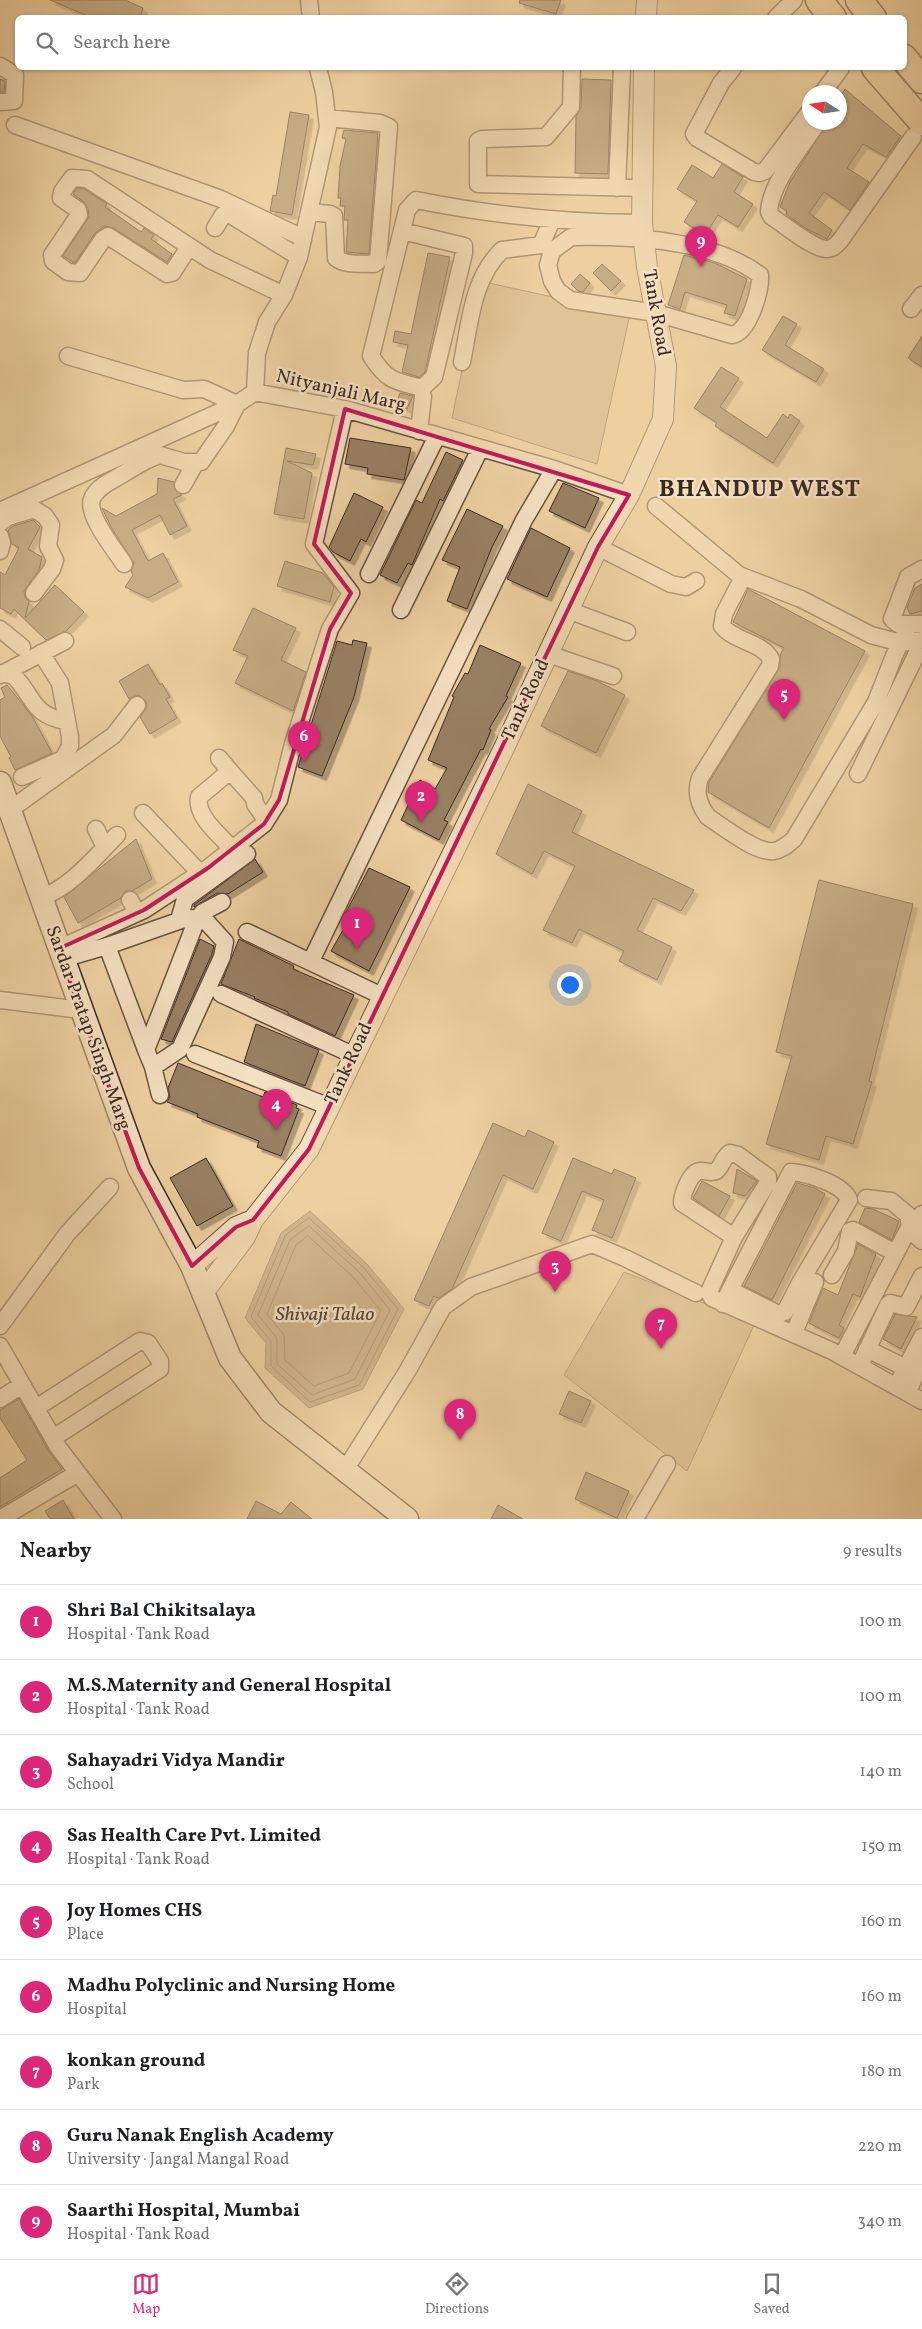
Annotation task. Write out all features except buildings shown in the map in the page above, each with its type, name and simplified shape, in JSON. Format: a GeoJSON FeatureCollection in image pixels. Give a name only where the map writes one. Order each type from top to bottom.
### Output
{"type":"FeatureCollection","features":[{"type":"Feature","properties":{"kind":"main road"},"geometry":{"type":"LineString","coordinates":[[819,0],[831,15]]}},
{"type":"Feature","properties":{"kind":"main road"},"geometry":{"type":"LineString","coordinates":[[859,0],[870,15]]}},
{"type":"Feature","properties":{"kind":"main road"},"geometry":{"type":"LineString","coordinates":[[907,62],[922,80]]}},
{"type":"Feature","properties":{"kind":"main road"},"geometry":{"type":"LineString","coordinates":[[876,70],[917,130]]}},
{"type":"Feature","properties":{"kind":"main road","name":"Sardar Pratap Singh Marg"},"geometry":{"type":"LineString","coordinates":[[0,783],[11,809],[60,954],[139,1168],[192,1266],[230,1358],[271,1412],[345,1470],[393,1515]]}},
{"type":"Feature","properties":{"kind":"street"},"geometry":{"type":"LineString","coordinates":[[309,0],[311,15]]}},
{"type":"Feature","properties":{"kind":"street"},"geometry":{"type":"LineString","coordinates":[[646,0],[646,15]]}},
{"type":"Feature","properties":{"kind":"street"},"geometry":{"type":"LineString","coordinates":[[779,15],[794,0]]}},
{"type":"Feature","properties":{"kind":"street"},"geometry":{"type":"LineString","coordinates":[[0,66],[15,75],[16,79],[14,101],[0,102]]}},
{"type":"Feature","properties":{"kind":"street"},"geometry":{"type":"LineString","coordinates":[[255,392],[257,353],[267,322],[284,295],[299,257],[328,127],[318,70]]}},
{"type":"Feature","properties":{"kind":"street"},"geometry":{"type":"LineString","coordinates":[[572,70],[571,107],[546,137],[482,138],[478,141],[478,184],[643,188]]}},
{"type":"Feature","properties":{"kind":"street"},"geometry":{"type":"LineString","coordinates":[[618,188],[622,70]]}},
{"type":"Feature","properties":{"kind":"street","name":"Tank Road"},"geometry":{"type":"LineString","coordinates":[[192,1266],[236,1227],[253,1220],[309,1149],[598,547],[629,495],[663,419],[666,366],[643,232],[644,70]]}},
{"type":"Feature","properties":{"kind":"street"},"geometry":{"type":"LineString","coordinates":[[731,70],[721,83],[694,134],[697,138],[754,172],[760,173],[765,171],[802,122]]}},
{"type":"Feature","properties":{"kind":"street"},"geometry":{"type":"LineString","coordinates":[[828,85],[840,70]]}},
{"type":"Feature","properties":{"kind":"street"},"geometry":{"type":"LineString","coordinates":[[842,85],[852,70]]}},
{"type":"Feature","properties":{"kind":"street"},"geometry":{"type":"LineString","coordinates":[[309,212],[334,216],[336,258],[344,263],[374,264],[378,261],[388,127],[380,123],[327,118]]}},
{"type":"Feature","properties":{"kind":"street"},"geometry":{"type":"LineString","coordinates":[[15,125],[221,199],[303,238]]}},
{"type":"Feature","properties":{"kind":"street"},"geometry":{"type":"LineString","coordinates":[[813,130],[774,190],[769,212],[772,217],[816,246],[827,249],[834,247],[840,241],[917,130]]}},
{"type":"Feature","properties":{"kind":"street"},"geometry":{"type":"LineString","coordinates":[[189,247],[172,273],[168,274],[108,236],[103,238],[80,273],[68,272],[53,261],[52,255],[79,215],[78,210],[61,198],[62,192],[72,178],[87,179],[210,260],[284,295]]}},
{"type":"Feature","properties":{"kind":"street"},"geometry":{"type":"LineString","coordinates":[[402,231],[464,246],[464,253],[434,377],[422,388],[395,382],[382,373],[371,356],[402,231],[408,210],[416,200],[457,208],[643,232],[711,251],[745,263],[760,275],[755,305],[746,323],[737,335],[656,312],[570,300],[558,291],[549,272],[552,251],[572,237],[643,232]]}},
{"type":"Feature","properties":{"kind":"street"},"geometry":{"type":"LineString","coordinates":[[215,228],[223,215],[229,214],[299,257]]}},
{"type":"Feature","properties":{"kind":"street"},"geometry":{"type":"LineString","coordinates":[[462,362],[476,295],[485,271],[502,250],[541,244],[552,220]]}},
{"type":"Feature","properties":{"kind":"street"},"geometry":{"type":"LineString","coordinates":[[911,309],[922,296]]}},
{"type":"Feature","properties":{"kind":"street"},"geometry":{"type":"LineString","coordinates":[[68,356],[183,390],[204,389],[237,404],[226,426],[205,459],[196,462],[184,462],[160,455],[103,486],[95,494],[91,501],[95,519],[124,564]]}},
{"type":"Feature","properties":{"kind":"street","name":"Nityanjali Marg"},"geometry":{"type":"LineString","coordinates":[[0,511],[237,404],[255,392],[345,409],[554,469],[629,495]]}},
{"type":"Feature","properties":{"kind":"street"},"geometry":{"type":"LineString","coordinates":[[419,431],[423,396]]}},
{"type":"Feature","properties":{"kind":"street"},"geometry":{"type":"LineString","coordinates":[[60,954],[128,909],[200,873],[266,820],[279,800],[293,744],[330,629],[351,593],[314,544],[345,409]]}},
{"type":"Feature","properties":{"kind":"street"},"geometry":{"type":"LineString","coordinates":[[369,574],[437,436]]}},
{"type":"Feature","properties":{"kind":"street"},"geometry":{"type":"LineString","coordinates":[[401,610],[480,448]]}},
{"type":"Feature","properties":{"kind":"street"},"geometry":{"type":"LineString","coordinates":[[183,485],[196,462]]}},
{"type":"Feature","properties":{"kind":"street"},"geometry":{"type":"LineString","coordinates":[[311,961],[524,520],[554,469]]}},
{"type":"Feature","properties":{"kind":"street"},"geometry":{"type":"LineString","coordinates":[[656,506],[742,580],[813,616]]}},
{"type":"Feature","properties":{"kind":"street"},"geometry":{"type":"LineString","coordinates":[[0,523],[8,517],[34,509],[45,516],[51,525],[48,546],[55,560],[52,568],[34,593]]}},
{"type":"Feature","properties":{"kind":"street"},"geometry":{"type":"LineString","coordinates":[[0,536],[2,543],[0,551]]}},
{"type":"Feature","properties":{"kind":"street"},"geometry":{"type":"LineString","coordinates":[[598,547],[671,584],[686,587],[696,581]]}},
{"type":"Feature","properties":{"kind":"street"},"geometry":{"type":"LineString","coordinates":[[742,580],[724,614],[722,626],[728,633],[767,652],[771,660],[770,666],[700,778],[696,789],[703,810],[708,817],[756,848],[773,851],[786,846],[794,839],[876,702],[901,643],[915,625],[894,622],[894,610],[908,577],[922,569]]}},
{"type":"Feature","properties":{"kind":"street"},"geometry":{"type":"LineString","coordinates":[[742,580],[801,599],[871,635],[901,643],[922,641]]}},
{"type":"Feature","properties":{"kind":"street"},"geometry":{"type":"LineString","coordinates":[[568,610],[627,632]]}},
{"type":"Feature","properties":{"kind":"street"},"geometry":{"type":"LineString","coordinates":[[0,629],[22,647]]}},
{"type":"Feature","properties":{"kind":"street"},"geometry":{"type":"LineString","coordinates":[[1,674],[65,641]]}},
{"type":"Feature","properties":{"kind":"street"},"geometry":{"type":"LineString","coordinates":[[858,774],[922,641]]}},
{"type":"Feature","properties":{"kind":"street"},"geometry":{"type":"LineString","coordinates":[[22,776],[63,759],[70,746],[60,683],[40,653]]}},
{"type":"Feature","properties":{"kind":"street"},"geometry":{"type":"LineString","coordinates":[[548,654],[613,676]]}},
{"type":"Feature","properties":{"kind":"street"},"geometry":{"type":"LineString","coordinates":[[1,674],[14,676],[23,686],[38,710],[50,718],[65,721]]}},
{"type":"Feature","properties":{"kind":"street"},"geometry":{"type":"LineString","coordinates":[[11,809],[114,735],[137,705]]}},
{"type":"Feature","properties":{"kind":"street"},"geometry":{"type":"LineString","coordinates":[[232,849],[200,812],[198,802],[199,797],[224,764],[254,798],[255,804],[266,820]]}},
{"type":"Feature","properties":{"kind":"street"},"geometry":{"type":"LineString","coordinates":[[143,813],[200,873]]}},
{"type":"Feature","properties":{"kind":"street"},"geometry":{"type":"LineString","coordinates":[[96,830],[105,848]]}},
{"type":"Feature","properties":{"kind":"street"},"geometry":{"type":"LineString","coordinates":[[41,898],[56,892],[71,880],[117,836]]}},
{"type":"Feature","properties":{"kind":"street"},"geometry":{"type":"LineString","coordinates":[[179,920],[185,899],[247,854]]}},
{"type":"Feature","properties":{"kind":"street"},"geometry":{"type":"LineString","coordinates":[[146,1050],[197,919],[203,912],[222,902]]}},
{"type":"Feature","properties":{"kind":"street"},"geometry":{"type":"LineString","coordinates":[[60,954],[107,946],[179,920],[204,919],[220,934],[224,942],[222,957],[180,1048],[153,1067]]}},
{"type":"Feature","properties":{"kind":"street"},"geometry":{"type":"LineString","coordinates":[[247,932],[382,996]]}},
{"type":"Feature","properties":{"kind":"street"},"geometry":{"type":"LineString","coordinates":[[107,946],[153,1067],[160,1095]]}},
{"type":"Feature","properties":{"kind":"street"},"geometry":{"type":"LineString","coordinates":[[221,994],[353,1055]]}},
{"type":"Feature","properties":{"kind":"street"},"geometry":{"type":"LineString","coordinates":[[0,1000],[81,1010]]}},
{"type":"Feature","properties":{"kind":"street"},"geometry":{"type":"LineString","coordinates":[[195,1054],[330,1107]]}},
{"type":"Feature","properties":{"kind":"street"},"geometry":{"type":"LineString","coordinates":[[727,1297],[791,1172],[806,1174],[840,1188],[847,1193],[848,1200],[785,1312],[778,1314],[727,1297],[712,1298],[709,1292],[734,1237],[768,1182],[768,1177],[738,1155],[730,1153],[726,1155],[717,1170],[713,1172],[701,1170],[694,1173],[682,1197],[682,1203],[734,1237]]}},
{"type":"Feature","properties":{"kind":"street"},"geometry":{"type":"LineString","coordinates":[[0,1326],[67,1234],[110,1187]]}},
{"type":"Feature","properties":{"kind":"street"},"geometry":{"type":"LineString","coordinates":[[842,1356],[910,1226],[908,1216],[891,1201],[866,1198]]}},
{"type":"Feature","properties":{"kind":"street"},"geometry":{"type":"LineString","coordinates":[[922,1214],[913,1234],[922,1240]]}},
{"type":"Feature","properties":{"kind":"street"},"geometry":{"type":"LineString","coordinates":[[203,1293],[245,1237],[253,1220]]}},
{"type":"Feature","properties":{"kind":"street"},"geometry":{"type":"LineString","coordinates":[[832,1275],[842,1261],[849,1244],[850,1232],[853,1230],[895,1254]]}},
{"type":"Feature","properties":{"kind":"street"},"geometry":{"type":"LineString","coordinates":[[345,1470],[408,1370],[443,1307],[471,1286],[592,1244],[696,1293]]}},
{"type":"Feature","properties":{"kind":"street"},"geometry":{"type":"LineString","coordinates":[[860,1365],[888,1305],[890,1303],[906,1307],[922,1276]]}},
{"type":"Feature","properties":{"kind":"street"},"geometry":{"type":"LineString","coordinates":[[794,1333],[816,1282]]}},
{"type":"Feature","properties":{"kind":"street"},"geometry":{"type":"LineString","coordinates":[[727,1297],[794,1333],[860,1365],[922,1401]]}},
{"type":"Feature","properties":{"kind":"street"},"geometry":{"type":"LineString","coordinates":[[902,1388],[906,1368],[922,1337]]}},
{"type":"Feature","properties":{"kind":"street"},"geometry":{"type":"LineString","coordinates":[[36,1408],[140,1341],[148,1343],[160,1361],[160,1369],[53,1438]]}},
{"type":"Feature","properties":{"kind":"street"},"geometry":{"type":"LineString","coordinates":[[0,1346],[4,1366],[22,1385],[53,1438],[113,1519]]}},
{"type":"Feature","properties":{"kind":"street"},"geometry":{"type":"LineString","coordinates":[[867,1349],[906,1368]]}},
{"type":"Feature","properties":{"kind":"street"},"geometry":{"type":"LineString","coordinates":[[902,1388],[922,1361]]}},
{"type":"Feature","properties":{"kind":"street"},"geometry":{"type":"LineString","coordinates":[[0,1398],[22,1385]]}},
{"type":"Feature","properties":{"kind":"street"},"geometry":{"type":"LineString","coordinates":[[636,1519],[667,1464]]}},
{"type":"Feature","properties":{"kind":"street"},"geometry":{"type":"LineString","coordinates":[[0,1519],[78,1473]]}},
{"type":"Feature","properties":{"kind":"highlighted area"},"geometry":{"type":"Polygon","coordinates":[[[345,409],[629,495],[598,547],[309,1149],[253,1220],[236,1227],[192,1266],[139,1168],[58,949],[144,910],[208,868],[264,824],[279,800],[330,629],[351,593],[314,544],[345,409]]]}},
{"type":"Feature","properties":{"kind":"shaded area"},"geometry":{"type":"Polygon","coordinates":[[[489,283],[630,314],[597,464],[452,418],[475,308],[489,283]]]}},
{"type":"Feature","properties":{"kind":"shaded area"},"geometry":{"type":"Polygon","coordinates":[[[624,1272],[755,1323],[687,1471],[564,1375],[624,1272]]]}},
{"type":"Feature","properties":{"kind":"water","name":"Shivaji Talao"},"geometry":{"type":"Polygon","coordinates":[[[310,1211],[368,1265],[404,1309],[363,1389],[309,1408],[265,1368],[266,1343],[245,1318],[281,1233],[310,1211]]]}},
{"type":"Feature","properties":{"kind":"place","name":"Saarthi Hospital, Mumbai"},"geometry":{"type":"Point","coordinates":[701,267]}},
{"type":"Feature","properties":{"kind":"place","name":"Joy Homes CHS"},"geometry":{"type":"Point","coordinates":[784,720]}},
{"type":"Feature","properties":{"kind":"place","name":"Madhu Polyclinic and Nursing Home"},"geometry":{"type":"Point","coordinates":[304,762]}},
{"type":"Feature","properties":{"kind":"place","name":"M.S.Maternity and General Hospital"},"geometry":{"type":"Point","coordinates":[421,822]}},
{"type":"Feature","properties":{"kind":"place","name":"Shri Bal Chikitsalaya"},"geometry":{"type":"Point","coordinates":[357,949]}},
{"type":"Feature","properties":{"kind":"place","name":"Sas Health Care Pvt. Limited"},"geometry":{"type":"Point","coordinates":[276,1130]}},
{"type":"Feature","properties":{"kind":"place","name":"Sahayadri Vidya Mandir"},"geometry":{"type":"Point","coordinates":[555,1292]}},
{"type":"Feature","properties":{"kind":"place","name":"konkan ground"},"geometry":{"type":"Point","coordinates":[661,1349]}},
{"type":"Feature","properties":{"kind":"place","name":"Guru Nanak English Academy"},"geometry":{"type":"Point","coordinates":[460,1440]}},
{"type":"Feature","properties":{"kind":"district","name":"BHANDUP WEST"},"geometry":{"type":"Point","coordinates":[760,490]}}]}
